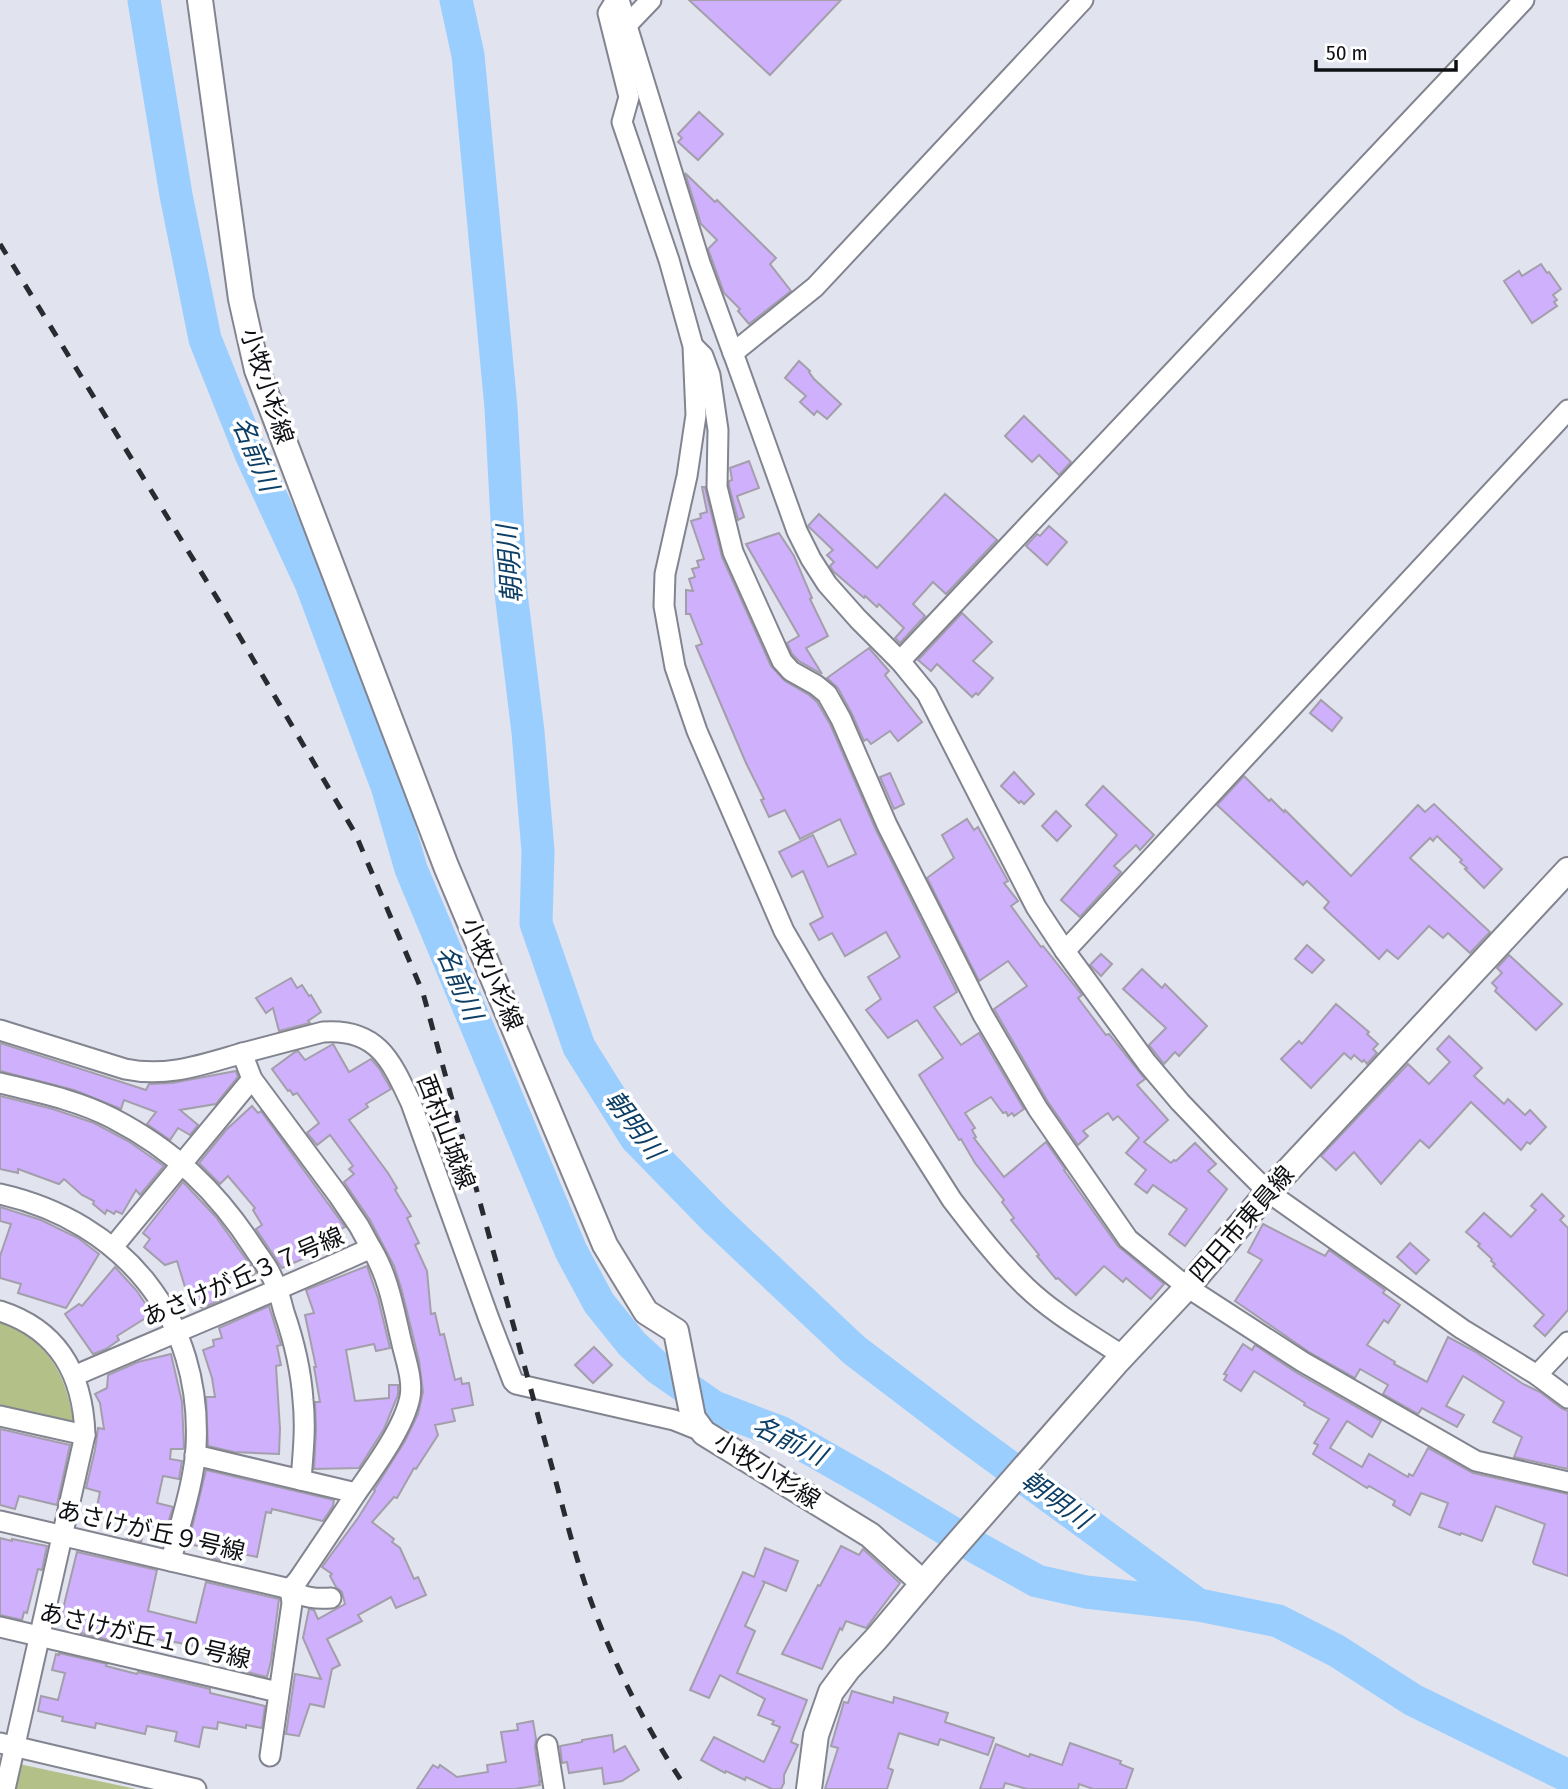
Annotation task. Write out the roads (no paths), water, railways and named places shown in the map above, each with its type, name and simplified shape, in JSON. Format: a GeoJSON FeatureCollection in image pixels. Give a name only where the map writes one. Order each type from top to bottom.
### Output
{"type":"FeatureCollection","features":[{"type":"Feature","properties":{"kind":"main road","name":"小牧小杉線"},"geometry":{"type":"LineString","coordinates":[[200,0],[241,299],[257,370],[446,866],[606,1245],[646,1312],[676,1331],[699,1425],[929,1576]]}},
{"type":"Feature","properties":{"kind":"main road","name":"四日市東員線"},"geometry":{"type":"LineString","coordinates":[[929,1576],[1119,1359],[1187,1287],[1268,1192],[1568,870]]}},
{"type":"Feature","properties":{"kind":"main road"},"geometry":{"type":"LineString","coordinates":[[809,1789],[816,1735],[831,1692],[929,1576]]}},
{"type":"Feature","properties":{"kind":"street"},"geometry":{"type":"LineString","coordinates":[[617,0],[701,262],[797,531],[827,584],[900,661],[927,694],[1036,907],[1065,951],[1147,1063],[1198,1121],[1268,1192],[1462,1329],[1568,1398]]}},
{"type":"Feature","properties":{"kind":"street"},"geometry":{"type":"LineString","coordinates":[[617,0],[608,13],[629,97],[622,122],[669,260],[693,346],[696,415],[687,476],[665,574],[664,606],[675,667],[697,731],[785,931],[815,984],[952,1200],[975,1230],[1027,1287],[1119,1359]]}},
{"type":"Feature","properties":{"kind":"street"},"geometry":{"type":"LineString","coordinates":[[627,25],[651,0]]}},
{"type":"Feature","properties":{"kind":"street"},"geometry":{"type":"LineString","coordinates":[[733,353],[815,287],[1083,0]]}},
{"type":"Feature","properties":{"kind":"street"},"geometry":{"type":"LineString","coordinates":[[900,661],[1524,0]]}},
{"type":"Feature","properties":{"kind":"street"},"geometry":{"type":"LineString","coordinates":[[693,346],[703,356],[710,375],[718,430],[717,486],[733,552],[782,661],[791,671],[827,694],[841,719],[887,825],[976,1003],[1038,1109],[1128,1239],[1187,1287],[1303,1363],[1475,1461],[1568,1482]]}},
{"type":"Feature","properties":{"kind":"street"},"geometry":{"type":"LineString","coordinates":[[1065,951],[1568,410]]}},
{"type":"Feature","properties":{"kind":"street","name":"西村山城線"},"geometry":{"type":"LineString","coordinates":[[0,1030],[125,1069],[157,1073],[183,1069],[323,1032],[342,1031],[369,1040],[399,1076],[411,1102],[513,1381],[516,1384],[699,1425]]}},
{"type":"Feature","properties":{"kind":"street","name":"あさけが丘３７号線"},"geometry":{"type":"LineString","coordinates":[[74,1376],[278,1291],[371,1248],[338,1195],[252,1079],[242,1053]]}},
{"type":"Feature","properties":{"kind":"street"},"geometry":{"type":"LineString","coordinates":[[113,1247],[252,1079]]}},
{"type":"Feature","properties":{"kind":"street"},"geometry":{"type":"LineString","coordinates":[[0,1083],[53,1096],[110,1117],[145,1137],[182,1164],[234,1217],[272,1276],[294,1344],[304,1402],[301,1480]]}},
{"type":"Feature","properties":{"kind":"street"},"geometry":{"type":"LineString","coordinates":[[0,1194],[53,1210],[78,1222],[113,1247],[149,1286],[171,1321],[193,1387],[196,1427],[195,1455],[171,1561]]}},
{"type":"Feature","properties":{"kind":"street"},"geometry":{"type":"LineString","coordinates":[[270,1756],[292,1603],[290,1589],[386,1449],[410,1399],[407,1366],[393,1301],[380,1262],[371,1248]]}},
{"type":"Feature","properties":{"kind":"street"},"geometry":{"type":"LineString","coordinates":[[0,1311],[26,1321],[48,1337],[67,1363],[74,1376],[84,1411],[85,1435],[40,1637],[8,1745],[5,1789]]}},
{"type":"Feature","properties":{"kind":"street"},"geometry":{"type":"LineString","coordinates":[[1537,1376],[1568,1342]]}},
{"type":"Feature","properties":{"kind":"street"},"geometry":{"type":"LineString","coordinates":[[0,1416],[85,1435]]}},
{"type":"Feature","properties":{"kind":"street"},"geometry":{"type":"LineString","coordinates":[[195,1455],[356,1493]]}},
{"type":"Feature","properties":{"kind":"street","name":"あさけが丘９号線"},"geometry":{"type":"LineString","coordinates":[[0,1521],[290,1589],[315,1599],[331,1598]]}},
{"type":"Feature","properties":{"kind":"street","name":"あさけが丘１０号線"},"geometry":{"type":"LineString","coordinates":[[0,1627],[278,1692]]}},
{"type":"Feature","properties":{"kind":"street"},"geometry":{"type":"LineString","coordinates":[[8,1745],[195,1789]]}},
{"type":"Feature","properties":{"kind":"street"},"geometry":{"type":"LineString","coordinates":[[547,1745],[554,1789]]}},
{"type":"Feature","properties":{"kind":"waterway","name":"名前川"},"geometry":{"type":"LineString","coordinates":[[144,0],[176,195],[205,339],[251,454],[311,583],[387,786],[411,869],[571,1251],[599,1303],[632,1344],[658,1368],[714,1407],[782,1433],[1037,1581],[1086,1592],[1199,1605],[1278,1621],[1337,1651],[1413,1700],[1568,1776]]}},
{"type":"Feature","properties":{"kind":"waterway","name":"朝明川"},"geometry":{"type":"LineString","coordinates":[[456,0],[468,55],[501,408],[511,593],[528,732],[538,851],[536,923],[579,1047],[636,1138],[714,1218],[854,1350],[1197,1604]]}},
{"type":"Feature","properties":{"kind":"railway"},"geometry":{"type":"LineString","coordinates":[[0,244],[220,603],[355,833],[423,993],[589,1594],[604,1635],[636,1703],[687,1789]]}}]}
